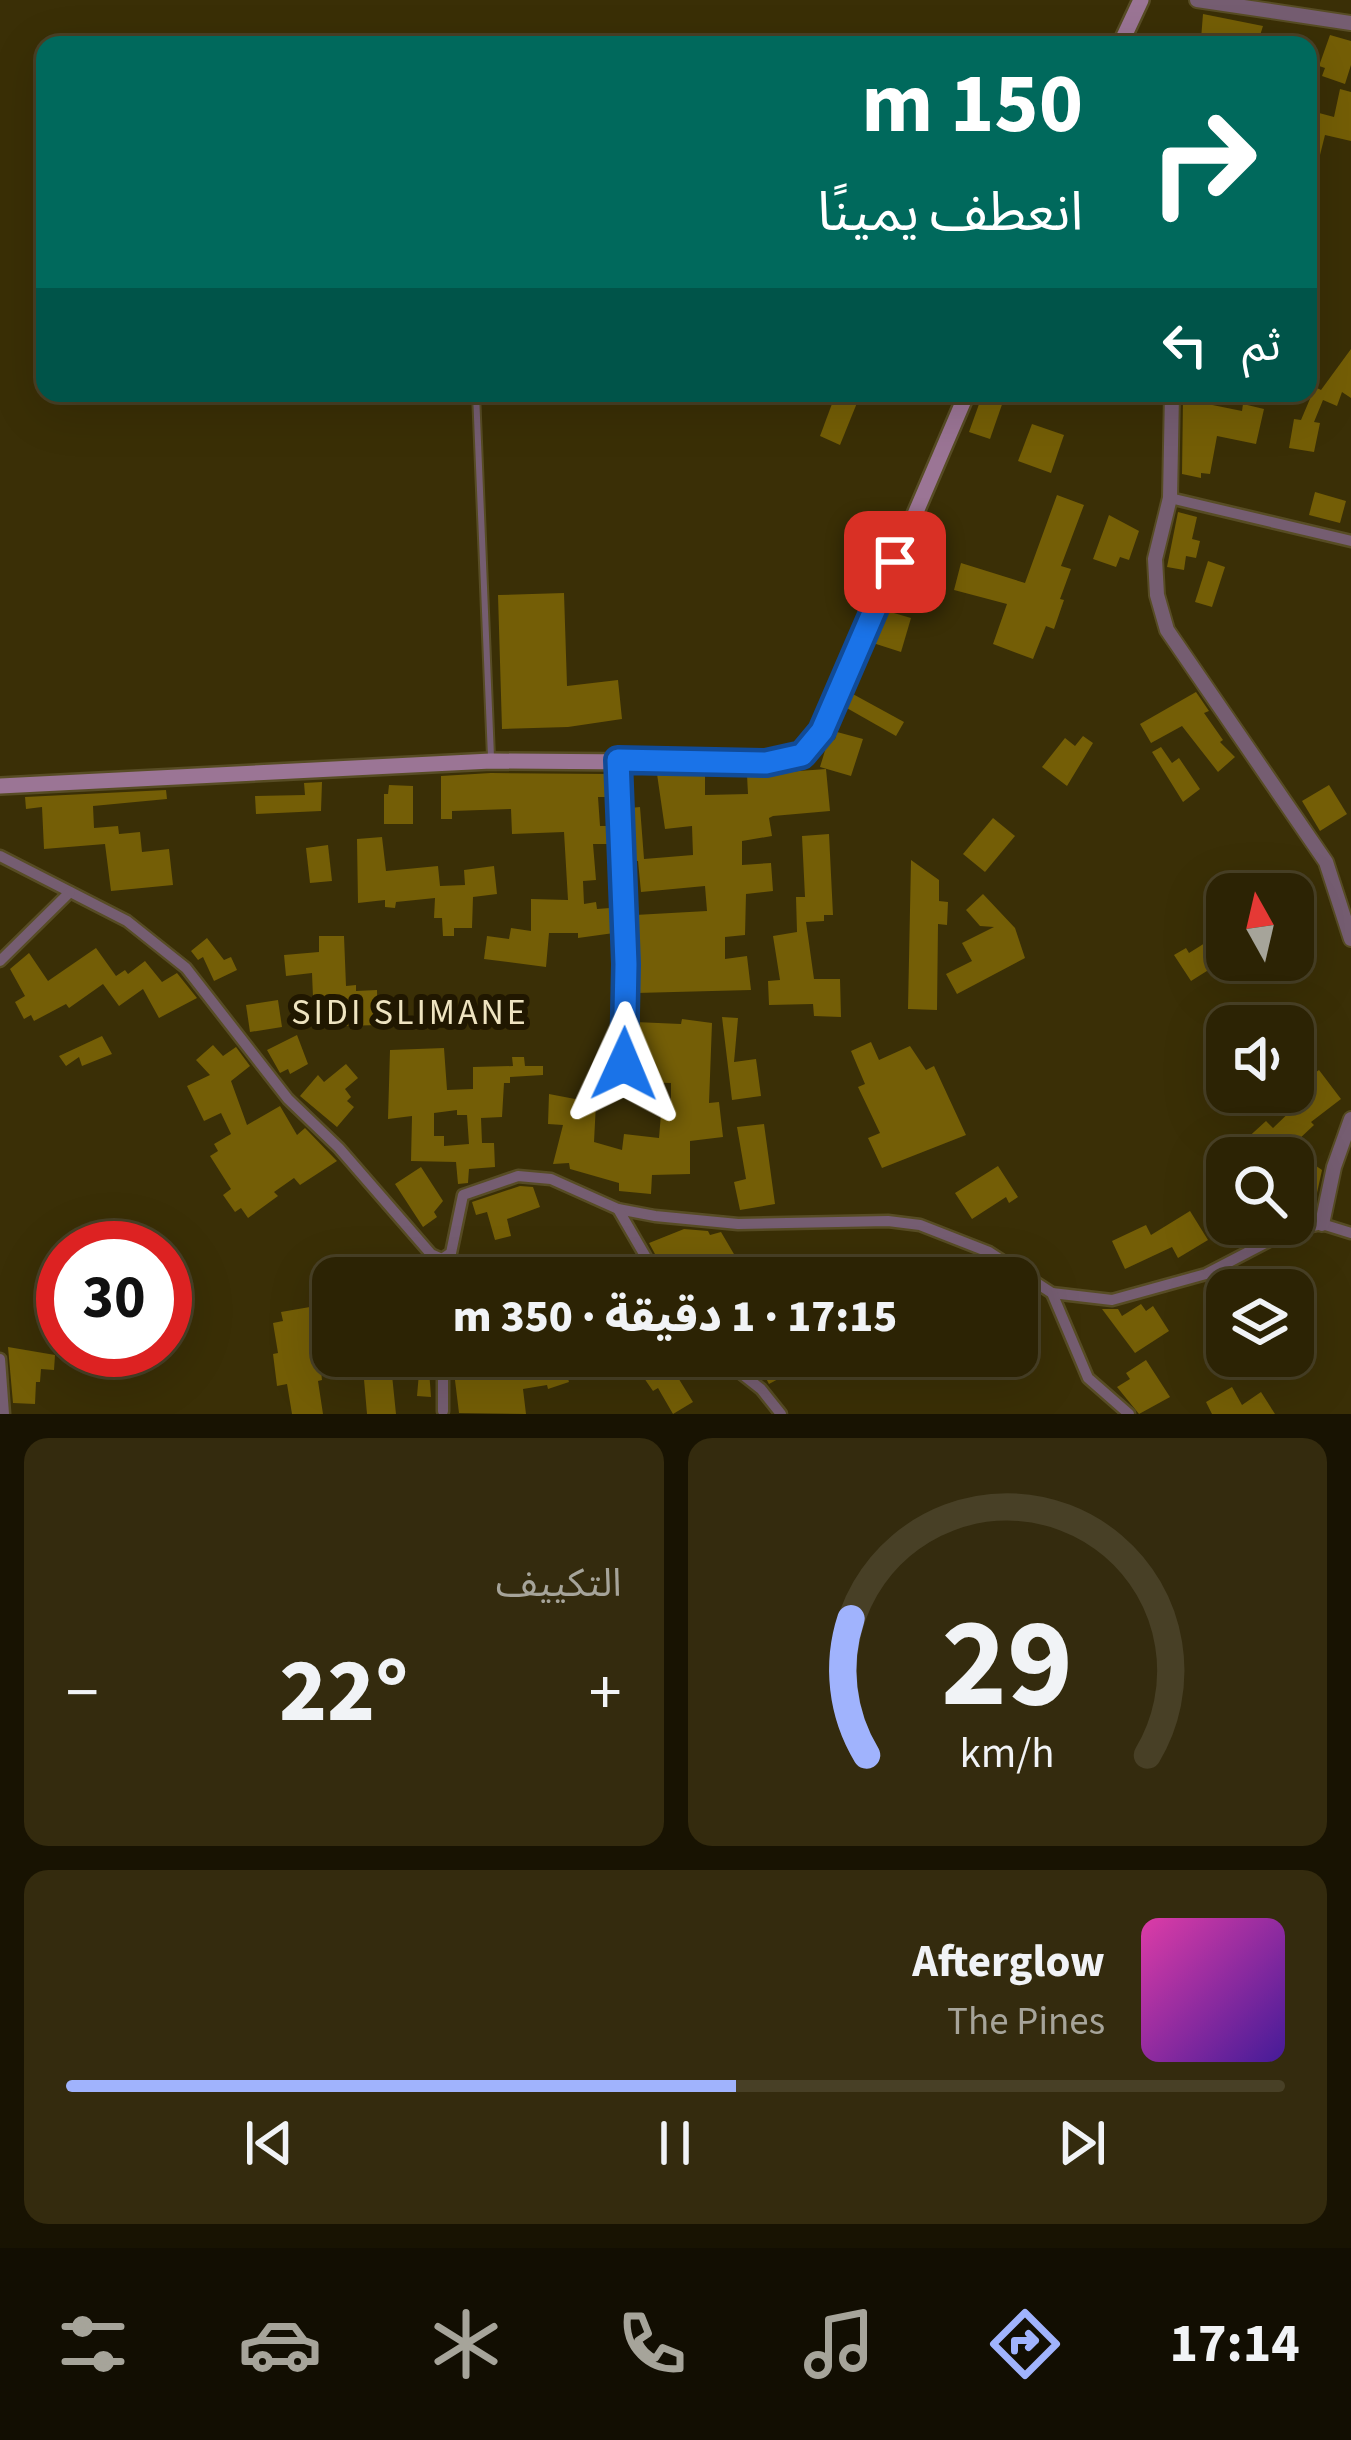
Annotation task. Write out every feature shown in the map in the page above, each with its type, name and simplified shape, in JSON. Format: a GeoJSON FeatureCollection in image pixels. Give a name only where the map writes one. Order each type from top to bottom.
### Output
{"type":"FeatureCollection","features":[{"type":"Feature","properties":{"kind":"main road"},"geometry":{"type":"LineString","coordinates":[[1124,36],[1141,0]]}},
{"type":"Feature","properties":{"kind":"main road"},"geometry":{"type":"LineString","coordinates":[[0,786],[491,761],[766,763],[802,755],[822,731],[963,402]]}},
{"type":"Feature","properties":{"kind":"street"},"geometry":{"type":"LineString","coordinates":[[1197,0],[1351,23]]}},
{"type":"Feature","properties":{"kind":"street"},"geometry":{"type":"LineString","coordinates":[[1172,402],[1170,498],[1156,559],[1157,595],[1167,631],[1326,862],[1348,913],[1351,939]]}},
{"type":"Feature","properties":{"kind":"street"},"geometry":{"type":"LineString","coordinates":[[1170,498],[1351,542]]}},
{"type":"Feature","properties":{"kind":"street"},"geometry":{"type":"LineString","coordinates":[[618,760],[626,964],[624,1064]]}},
{"type":"Feature","properties":{"kind":"street"},"geometry":{"type":"LineString","coordinates":[[0,856],[128,921],[186,968],[288,1099],[438,1257]]}},
{"type":"Feature","properties":{"kind":"street"},"geometry":{"type":"LineString","coordinates":[[0,961],[70,892]]}},
{"type":"Feature","properties":{"kind":"street"},"geometry":{"type":"LineString","coordinates":[[1322,1224],[1334,1167],[1351,1119]]}},
{"type":"Feature","properties":{"kind":"street"},"geometry":{"type":"LineString","coordinates":[[445,1257],[451,1253],[463,1195],[518,1176],[551,1179],[618,1209],[738,1224],[888,1221],[920,1226],[989,1252],[1052,1293],[1112,1300],[1206,1274],[1277,1237],[1322,1224],[1351,1233]]}},
{"type":"Feature","properties":{"kind":"street"},"geometry":{"type":"LineString","coordinates":[[618,1209],[646,1257]]}},
{"type":"Feature","properties":{"kind":"street"},"geometry":{"type":"LineString","coordinates":[[1052,1293],[1088,1378],[1129,1414]]}},
{"type":"Feature","properties":{"kind":"street"},"geometry":{"type":"LineString","coordinates":[[0,1359],[4,1414]]}},
{"type":"Feature","properties":{"kind":"street"},"geometry":{"type":"LineString","coordinates":[[426,1412],[444,1412],[443,1377]]}},
{"type":"Feature","properties":{"kind":"street"},"geometry":{"type":"LineString","coordinates":[[746,1377],[782,1414]]}},
{"type":"Feature","properties":{"kind":"lane"},"geometry":{"type":"LineString","coordinates":[[476,402],[491,761]]}},
{"type":"Feature","properties":{"kind":"building"},"geometry":{"type":"Polygon","coordinates":[[[1203,14],[1263,26],[1260,36],[1201,36],[1203,14]]]}},
{"type":"Feature","properties":{"kind":"building"},"geometry":{"type":"Polygon","coordinates":[[[1330,35],[1351,41],[1345,84],[1322,76],[1325,68],[1319,66],[1330,35]]]}},
{"type":"Feature","properties":{"kind":"building"},"geometry":{"type":"Polygon","coordinates":[[[1340,89],[1351,92],[1351,141],[1325,135],[1317,167],[1317,112],[1334,117],[1340,89]]]}},
{"type":"Feature","properties":{"kind":"building"},"geometry":{"type":"Polygon","coordinates":[[[1351,349],[1351,398],[1342,392],[1337,406],[1323,400],[1314,422],[1320,423],[1314,452],[1289,448],[1294,419],[1301,420],[1309,402],[1317,402],[1317,388],[1321,390],[1351,349]]]}},
{"type":"Feature","properties":{"kind":"building"},"geometry":{"type":"Polygon","coordinates":[[[833,402],[857,402],[840,445],[820,436],[833,402]]]}},
{"type":"Feature","properties":{"kind":"building"},"geometry":{"type":"Polygon","coordinates":[[[980,402],[1003,402],[990,439],[969,432],[980,402]]]}},
{"type":"Feature","properties":{"kind":"building"},"geometry":{"type":"Polygon","coordinates":[[[1183,402],[1242,411],[1243,404],[1264,409],[1256,444],[1217,436],[1210,474],[1201,473],[1201,478],[1182,474],[1183,402]]]}},
{"type":"Feature","properties":{"kind":"building"},"geometry":{"type":"Polygon","coordinates":[[[1032,424],[1064,435],[1051,473],[1018,461],[1032,424]]]}},
{"type":"Feature","properties":{"kind":"building"},"geometry":{"type":"Polygon","coordinates":[[[1315,492],[1346,501],[1340,523],[1309,515],[1315,492]]]}},
{"type":"Feature","properties":{"kind":"building"},"geometry":{"type":"Polygon","coordinates":[[[1057,495],[1084,505],[1061,566],[1071,569],[1060,599],[1064,600],[1054,629],[1046,626],[1033,659],[993,644],[1007,604],[954,590],[961,563],[1025,583],[1057,495]]]}},
{"type":"Feature","properties":{"kind":"building"},"geometry":{"type":"Polygon","coordinates":[[[1178,512],[1197,517],[1192,539],[1200,541],[1196,558],[1186,556],[1184,570],[1167,567],[1178,512]]]}},
{"type":"Feature","properties":{"kind":"building"},"geometry":{"type":"Polygon","coordinates":[[[1109,515],[1139,531],[1129,560],[1120,557],[1116,567],[1093,559],[1109,515]]]}},
{"type":"Feature","properties":{"kind":"building"},"geometry":{"type":"Polygon","coordinates":[[[1208,561],[1225,567],[1212,607],[1195,602],[1208,561]]]}},
{"type":"Feature","properties":{"kind":"building"},"geometry":{"type":"Polygon","coordinates":[[[564,593],[567,686],[618,680],[622,719],[502,729],[498,595],[564,593]]]}},
{"type":"Feature","properties":{"kind":"building"},"geometry":{"type":"Polygon","coordinates":[[[887,611],[911,618],[901,652],[873,643],[887,611]]]}},
{"type":"Feature","properties":{"kind":"building"},"geometry":{"type":"Polygon","coordinates":[[[1196,692],[1220,742],[1235,757],[1218,772],[1182,726],[1151,743],[1140,724],[1196,692]]]}},
{"type":"Feature","properties":{"kind":"building"},"geometry":{"type":"Polygon","coordinates":[[[851,693],[904,722],[896,736],[845,707],[851,693]]]}},
{"type":"Feature","properties":{"kind":"building"},"geometry":{"type":"Polygon","coordinates":[[[837,732],[863,739],[851,776],[820,767],[827,744],[837,732]]]}},
{"type":"Feature","properties":{"kind":"building"},"geometry":{"type":"Polygon","coordinates":[[[1083,736],[1093,743],[1067,786],[1042,767],[1065,738],[1075,746],[1083,736]]]}},
{"type":"Feature","properties":{"kind":"building"},"geometry":{"type":"Polygon","coordinates":[[[1161,747],[1172,763],[1179,758],[1200,789],[1183,802],[1152,752],[1161,747]]]}},
{"type":"Feature","properties":{"kind":"building"},"geometry":{"type":"Polygon","coordinates":[[[826,769],[830,811],[773,816],[769,818],[772,836],[742,841],[742,865],[771,863],[773,891],[746,894],[745,935],[725,937],[725,959],[747,956],[751,990],[636,993],[636,955],[640,954],[635,915],[707,911],[705,886],[641,892],[638,861],[632,861],[630,808],[640,807],[644,859],[693,855],[692,826],[665,829],[657,774],[705,775],[705,795],[748,794],[747,775],[826,769]]]}},
{"type":"Feature","properties":{"kind":"building"},"geometry":{"type":"Polygon","coordinates":[[[606,774],[607,797],[598,797],[600,826],[608,826],[608,844],[593,844],[596,880],[583,881],[584,904],[596,902],[597,909],[610,908],[614,933],[578,938],[578,933],[549,933],[546,967],[484,959],[487,936],[509,939],[511,928],[531,931],[531,899],[568,900],[564,832],[512,834],[511,809],[452,811],[452,819],[441,819],[441,776],[606,774]]]}},
{"type":"Feature","properties":{"kind":"building"},"geometry":{"type":"Polygon","coordinates":[[[322,782],[321,811],[256,814],[255,796],[305,795],[304,783],[322,782]]]}},
{"type":"Feature","properties":{"kind":"building"},"geometry":{"type":"Polygon","coordinates":[[[389,785],[413,786],[413,824],[384,824],[384,794],[389,785]]]}},
{"type":"Feature","properties":{"kind":"building"},"geometry":{"type":"Polygon","coordinates":[[[1329,785],[1347,814],[1320,831],[1302,801],[1329,785]]]}},
{"type":"Feature","properties":{"kind":"building"},"geometry":{"type":"Polygon","coordinates":[[[166,790],[167,799],[93,806],[94,828],[118,826],[119,834],[140,832],[142,852],[169,849],[173,885],[111,891],[105,844],[44,849],[42,807],[26,809],[25,797],[166,790]]]}},
{"type":"Feature","properties":{"kind":"building"},"geometry":{"type":"Polygon","coordinates":[[[993,818],[1015,836],[985,872],[963,854],[993,818]]]}},
{"type":"Feature","properties":{"kind":"building"},"geometry":{"type":"Polygon","coordinates":[[[829,834],[833,915],[806,922],[814,979],[840,979],[841,1017],[814,1016],[813,1004],[769,1005],[768,981],[780,980],[773,936],[797,932],[796,897],[805,897],[802,836],[829,834]]]}},
{"type":"Feature","properties":{"kind":"building"},"geometry":{"type":"Polygon","coordinates":[[[382,837],[386,871],[438,866],[440,886],[465,885],[464,870],[494,866],[497,894],[473,897],[472,928],[454,928],[454,936],[443,936],[442,918],[434,918],[435,898],[396,902],[395,908],[385,907],[385,900],[358,903],[357,839],[382,837]]]}},
{"type":"Feature","properties":{"kind":"building"},"geometry":{"type":"Polygon","coordinates":[[[328,845],[332,881],[310,883],[306,848],[328,845]]]}},
{"type":"Feature","properties":{"kind":"building"},"geometry":{"type":"Polygon","coordinates":[[[911,860],[939,880],[939,901],[948,902],[947,925],[938,924],[937,1010],[908,1009],[911,860]]]}},
{"type":"Feature","properties":{"kind":"building"},"geometry":{"type":"Polygon","coordinates":[[[983,894],[1015,928],[1025,958],[957,994],[946,974],[972,961],[962,943],[994,927],[980,926],[966,910],[983,894]]]}},
{"type":"Feature","properties":{"kind":"building"},"geometry":{"type":"Polygon","coordinates":[[[319,936],[344,936],[346,986],[356,985],[356,991],[377,990],[378,1025],[312,1027],[323,1021],[314,1022],[312,973],[286,976],[284,955],[319,952],[319,936]]]}},
{"type":"Feature","properties":{"kind":"building"},"geometry":{"type":"Polygon","coordinates":[[[207,938],[224,960],[231,957],[237,970],[214,981],[203,957],[198,960],[191,951],[207,938]]]}},
{"type":"Feature","properties":{"kind":"building"},"geometry":{"type":"Polygon","coordinates":[[[1205,943],[1206,972],[1191,981],[1174,955],[1205,943]]]}},
{"type":"Feature","properties":{"kind":"building"},"geometry":{"type":"Polygon","coordinates":[[[96,948],[116,976],[125,970],[128,974],[145,961],[162,982],[177,973],[197,998],[159,1018],[143,989],[119,1006],[103,984],[69,1008],[66,1004],[34,1021],[31,1015],[24,1019],[15,1002],[25,996],[10,969],[29,953],[48,981],[96,948]]]}},
{"type":"Feature","properties":{"kind":"building"},"geometry":{"type":"Polygon","coordinates":[[[278,1000],[282,1027],[250,1032],[246,1005],[278,1000]]]}},
{"type":"Feature","properties":{"kind":"building"},"geometry":{"type":"Polygon","coordinates":[[[722,1017],[738,1018],[734,1062],[756,1059],[761,1096],[732,1100],[722,1017]]]}},
{"type":"Feature","properties":{"kind":"building"},"geometry":{"type":"Polygon","coordinates":[[[682,1019],[712,1023],[709,1103],[719,1102],[723,1137],[690,1141],[690,1174],[652,1175],[651,1194],[619,1191],[619,1183],[570,1169],[569,1163],[553,1164],[563,1125],[548,1124],[549,1094],[596,1103],[594,1142],[622,1150],[624,1134],[659,1138],[661,1114],[671,1113],[671,1083],[625,1082],[634,1064],[635,1022],[681,1024],[682,1019]]]}},
{"type":"Feature","properties":{"kind":"building"},"geometry":{"type":"Polygon","coordinates":[[[297,1035],[308,1064],[290,1074],[288,1069],[280,1073],[267,1050],[297,1035]]]}},
{"type":"Feature","properties":{"kind":"building"},"geometry":{"type":"Polygon","coordinates":[[[102,1036],[112,1054],[82,1066],[79,1057],[66,1066],[59,1056],[102,1036]]]}},
{"type":"Feature","properties":{"kind":"building"},"geometry":{"type":"Polygon","coordinates":[[[871,1042],[879,1060],[910,1046],[926,1070],[934,1066],[966,1135],[882,1168],[868,1138],[880,1133],[858,1087],[865,1084],[851,1051],[871,1042]]]}},
{"type":"Feature","properties":{"kind":"building"},"geometry":{"type":"Polygon","coordinates":[[[213,1045],[223,1056],[236,1047],[250,1066],[231,1081],[247,1125],[280,1106],[297,1135],[305,1128],[337,1161],[300,1185],[294,1178],[248,1218],[241,1208],[235,1212],[223,1195],[231,1189],[210,1156],[218,1151],[214,1144],[231,1134],[221,1113],[204,1121],[187,1086],[210,1075],[196,1060],[213,1045]]]}},
{"type":"Feature","properties":{"kind":"building"},"geometry":{"type":"Polygon","coordinates":[[[444,1048],[447,1090],[473,1089],[473,1067],[513,1066],[512,1057],[524,1057],[525,1066],[543,1066],[543,1075],[510,1077],[510,1083],[504,1083],[502,1117],[481,1118],[482,1143],[494,1143],[495,1167],[469,1169],[468,1183],[458,1184],[456,1162],[411,1161],[412,1116],[388,1119],[390,1050],[444,1048]],[[457,1110],[434,1113],[434,1136],[444,1136],[444,1146],[469,1144],[467,1115],[457,1115],[457,1110]]]}},
{"type":"Feature","properties":{"kind":"building"},"geometry":{"type":"Polygon","coordinates":[[[346,1064],[358,1078],[345,1089],[354,1107],[337,1127],[300,1096],[318,1075],[324,1082],[346,1064]]]}},
{"type":"Feature","properties":{"kind":"building"},"geometry":{"type":"Polygon","coordinates":[[[1319,1070],[1341,1099],[1311,1122],[1314,1125],[1301,1137],[1248,1137],[1266,1121],[1273,1128],[1289,1113],[1314,1113],[1314,1074],[1319,1070]]]}},
{"type":"Feature","properties":{"kind":"building"},"geometry":{"type":"Polygon","coordinates":[[[764,1124],[775,1204],[740,1210],[734,1182],[746,1179],[737,1127],[764,1124]]]}},
{"type":"Feature","properties":{"kind":"building"},"geometry":{"type":"Polygon","coordinates":[[[1314,1164],[1322,1170],[1314,1197],[1314,1164]]]}},
{"type":"Feature","properties":{"kind":"building"},"geometry":{"type":"Polygon","coordinates":[[[998,1166],[1018,1197],[1009,1203],[1006,1197],[972,1219],[955,1193],[998,1166]]]}},
{"type":"Feature","properties":{"kind":"building"},"geometry":{"type":"Polygon","coordinates":[[[421,1167],[443,1201],[434,1212],[437,1217],[423,1227],[395,1184],[421,1167]]]}},
{"type":"Feature","properties":{"kind":"building"},"geometry":{"type":"Polygon","coordinates":[[[520,1186],[533,1187],[540,1207],[507,1219],[511,1236],[495,1240],[487,1212],[476,1215],[472,1202],[520,1186]]]}},
{"type":"Feature","properties":{"kind":"building"},"geometry":{"type":"Polygon","coordinates":[[[1190,1211],[1206,1241],[1178,1258],[1172,1247],[1125,1269],[1112,1241],[1146,1225],[1151,1235],[1190,1211]]]}},
{"type":"Feature","properties":{"kind":"building"},"geometry":{"type":"Polygon","coordinates":[[[684,1229],[710,1235],[721,1232],[736,1257],[657,1257],[649,1243],[684,1229]]]}},
{"type":"Feature","properties":{"kind":"building"},"geometry":{"type":"Polygon","coordinates":[[[1141,1304],[1146,1311],[1153,1306],[1169,1331],[1135,1353],[1102,1309],[1118,1309],[1122,1316],[1141,1304]]]}},
{"type":"Feature","properties":{"kind":"building"},"geometry":{"type":"Polygon","coordinates":[[[312,1307],[312,1377],[322,1377],[318,1381],[323,1414],[292,1414],[287,1384],[277,1386],[273,1323],[283,1321],[281,1312],[312,1307]]]}},
{"type":"Feature","properties":{"kind":"building"},"geometry":{"type":"Polygon","coordinates":[[[8,1347],[36,1352],[36,1377],[40,1377],[35,1404],[13,1403],[8,1347]]]}},
{"type":"Feature","properties":{"kind":"building"},"geometry":{"type":"Polygon","coordinates":[[[1146,1360],[1170,1397],[1139,1414],[1117,1387],[1130,1379],[1126,1373],[1146,1360]]]}},
{"type":"Feature","properties":{"kind":"building"},"geometry":{"type":"Polygon","coordinates":[[[364,1377],[392,1377],[396,1414],[367,1414],[364,1377]]]}},
{"type":"Feature","properties":{"kind":"building"},"geometry":{"type":"Polygon","coordinates":[[[419,1377],[430,1377],[431,1397],[417,1396],[419,1377]]]}},
{"type":"Feature","properties":{"kind":"building"},"geometry":{"type":"Polygon","coordinates":[[[455,1377],[568,1377],[569,1382],[548,1389],[547,1385],[523,1389],[526,1414],[459,1413],[455,1377]]]}},
{"type":"Feature","properties":{"kind":"building"},"geometry":{"type":"Polygon","coordinates":[[[678,1377],[693,1402],[673,1414],[658,1388],[653,1391],[644,1378],[678,1377]]]}},
{"type":"Feature","properties":{"kind":"building"},"geometry":{"type":"Polygon","coordinates":[[[1232,1387],[1242,1405],[1261,1392],[1275,1414],[1212,1414],[1206,1402],[1232,1387]]]}},
{"type":"Feature","properties":{"kind":"district","name":"SIDI SLIMANE"},"geometry":{"type":"Point","coordinates":[410,1012]}},
{"type":"Feature","properties":{"kind":"route"},"geometry":{"type":"LineString","coordinates":[[624,1064],[626,964],[618,760],[766,763],[802,755],[822,731],[895,562]]}}]}
